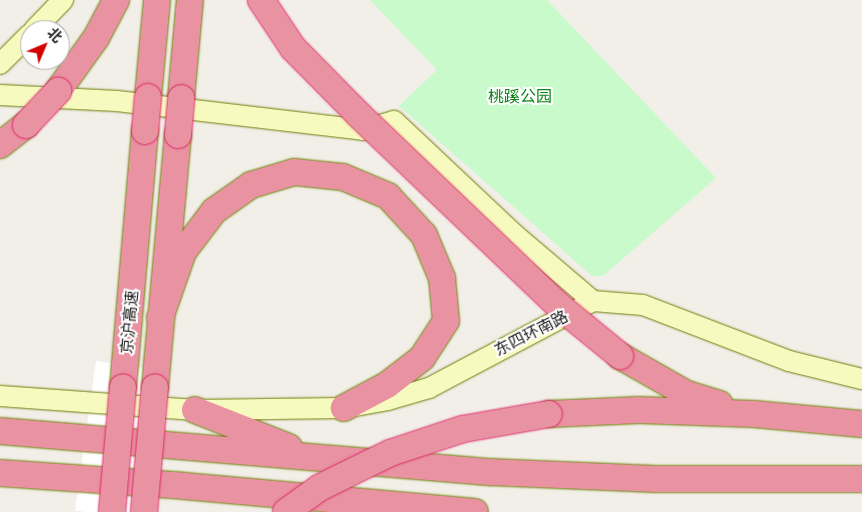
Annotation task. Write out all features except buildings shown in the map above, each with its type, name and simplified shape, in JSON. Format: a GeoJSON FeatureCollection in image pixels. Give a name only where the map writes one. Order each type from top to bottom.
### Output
{"type":"FeatureCollection","features":[{"type":"Feature","properties":{"kind":"highway"},"geometry":{"type":"LineString","coordinates":[[0,145],[26,125],[58,91],[96,38],[116,0]]}},
{"type":"Feature","properties":{"kind":"highway","name":"京沪高速"},"geometry":{"type":"LineString","coordinates":[[112,512],[157,0]]}},
{"type":"Feature","properties":{"kind":"highway","name":"京沪高速"},"geometry":{"type":"LineString","coordinates":[[144,512],[190,0]]}},
{"type":"Feature","properties":{"kind":"highway"},"geometry":{"type":"LineString","coordinates":[[262,0],[293,48],[359,115],[559,306],[620,356],[688,394],[754,414]]}},
{"type":"Feature","properties":{"kind":"highway"},"geometry":{"type":"LineString","coordinates":[[160,318],[183,252],[214,211],[251,185],[294,172],[343,177],[388,196],[424,235],[442,278],[446,321],[422,358],[387,385],[344,408]]}},
{"type":"Feature","properties":{"kind":"highway"},"geometry":{"type":"LineString","coordinates":[[195,410],[313,457]]}},
{"type":"Feature","properties":{"kind":"highway"},"geometry":{"type":"LineString","coordinates":[[286,512],[320,488],[390,453],[464,429],[549,414],[639,410],[754,414],[862,424]]}},
{"type":"Feature","properties":{"kind":"highway"},"geometry":{"type":"LineString","coordinates":[[0,431],[491,472],[656,479],[862,479]]}},
{"type":"Feature","properties":{"kind":"highway"},"geometry":{"type":"LineString","coordinates":[[0,473],[184,486],[475,512]]}},
{"type":"Feature","properties":{"kind":"main road"},"geometry":{"type":"LineString","coordinates":[[44,20],[63,0]]}},
{"type":"Feature","properties":{"kind":"main road"},"geometry":{"type":"LineString","coordinates":[[0,64],[20,44]]}},
{"type":"Feature","properties":{"kind":"main road"},"geometry":{"type":"LineString","coordinates":[[0,95],[16,94],[117,101],[363,130],[394,121],[513,233],[594,301],[644,305],[789,361],[862,379]]}},
{"type":"Feature","properties":{"kind":"main road","name":"东四环南路"},"geometry":{"type":"LineString","coordinates":[[0,396],[195,410],[344,408],[388,400],[429,388],[594,301]]}},
{"type":"Feature","properties":{"kind":"green space","name":"桃蹊公园"},"geometry":{"type":"Polygon","coordinates":[[[370,0],[547,0],[716,178],[603,276],[592,276],[399,106],[437,70],[370,0]]]}},
{"type":"Feature","properties":{"kind":"pier"},"geometry":{"type":"Polygon","coordinates":[[[96,361],[167,371],[147,512],[75,511],[96,361]]]}}]}
